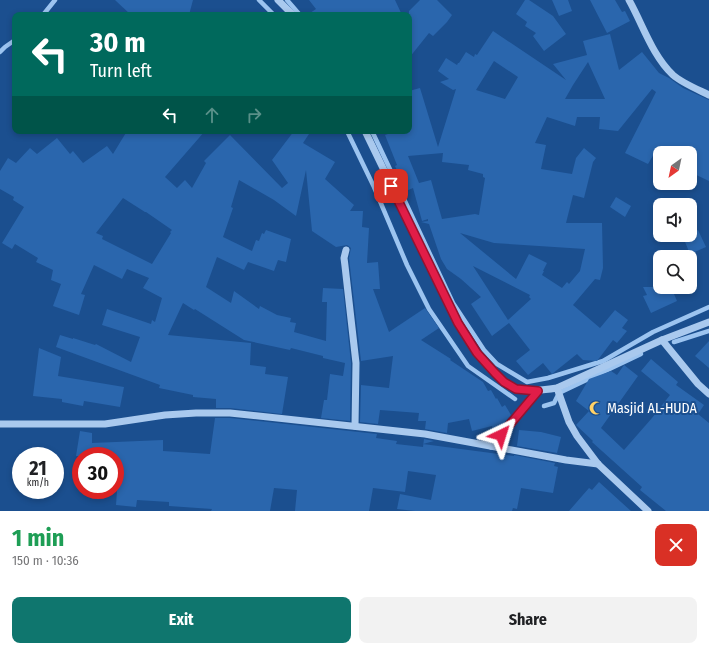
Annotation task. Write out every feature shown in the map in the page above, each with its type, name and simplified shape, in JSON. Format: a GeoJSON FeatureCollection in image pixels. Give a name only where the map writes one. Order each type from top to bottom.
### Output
{"type":"FeatureCollection","features":[{"type":"Feature","properties":{"kind":"street"},"geometry":{"type":"LineString","coordinates":[[278,0],[290,12]]}},
{"type":"Feature","properties":{"kind":"street"},"geometry":{"type":"LineString","coordinates":[[628,0],[656,54],[666,67],[674,76],[709,95]]}},
{"type":"Feature","properties":{"kind":"street"},"geometry":{"type":"LineString","coordinates":[[366,134],[458,323],[477,353],[504,382],[516,389],[538,391],[557,388],[662,340],[709,322]]}},
{"type":"Feature","properties":{"kind":"street"},"geometry":{"type":"LineString","coordinates":[[346,250],[344,258],[356,363],[355,426]]}},
{"type":"Feature","properties":{"kind":"street"},"geometry":{"type":"LineString","coordinates":[[662,340],[698,384],[709,394]]}},
{"type":"Feature","properties":{"kind":"street"},"geometry":{"type":"LineString","coordinates":[[557,388],[569,422],[577,436],[598,464],[648,511]]}},
{"type":"Feature","properties":{"kind":"street"},"geometry":{"type":"LineString","coordinates":[[491,446],[538,391]]}},
{"type":"Feature","properties":{"kind":"street"},"geometry":{"type":"LineString","coordinates":[[1,424],[105,424],[165,415],[230,413],[425,434],[566,460],[598,464]]}},
{"type":"Feature","properties":{"kind":"building"},"geometry":{"type":"Polygon","coordinates":[[[115,0],[193,0],[190,12],[128,12],[115,0]]]}},
{"type":"Feature","properties":{"kind":"building"},"geometry":{"type":"Polygon","coordinates":[[[309,0],[395,0],[401,12],[312,12],[316,9],[309,0]]]}},
{"type":"Feature","properties":{"kind":"building"},"geometry":{"type":"Polygon","coordinates":[[[420,0],[437,0],[452,15],[433,36],[429,33],[412,54],[412,12],[409,11],[420,0]]]}},
{"type":"Feature","properties":{"kind":"building"},"geometry":{"type":"Polygon","coordinates":[[[525,0],[529,0],[553,16],[566,34],[544,51],[533,36],[536,33],[525,26],[527,22],[516,14],[525,0]]]}},
{"type":"Feature","properties":{"kind":"building"},"geometry":{"type":"Polygon","coordinates":[[[552,0],[568,0],[572,11],[559,16],[552,0]]]}},
{"type":"Feature","properties":{"kind":"building"},"geometry":{"type":"Polygon","coordinates":[[[590,0],[615,0],[622,12],[625,11],[630,21],[607,33],[590,0]]]}},
{"type":"Feature","properties":{"kind":"building"},"geometry":{"type":"Polygon","coordinates":[[[493,31],[566,80],[553,64],[587,55],[583,41],[610,34],[619,70],[642,52],[659,73],[683,88],[709,100],[709,181],[697,175],[697,146],[653,146],[653,156],[648,164],[625,153],[656,92],[652,89],[618,131],[599,129],[600,117],[577,117],[575,126],[547,117],[535,143],[546,145],[541,169],[572,174],[576,158],[584,148],[596,158],[593,162],[584,198],[573,195],[566,223],[602,223],[603,268],[600,280],[595,279],[573,305],[600,328],[615,310],[628,320],[622,328],[627,331],[617,343],[613,340],[597,361],[583,360],[577,354],[552,374],[543,363],[528,375],[516,361],[530,350],[509,323],[492,336],[471,304],[481,297],[447,269],[441,259],[429,224],[421,222],[428,221],[428,219],[422,221],[413,188],[406,191],[395,166],[397,165],[385,135],[412,134],[412,90],[420,88],[438,147],[456,89],[453,90],[440,82],[449,79],[438,71],[446,58],[457,65],[466,52],[474,57],[475,54],[477,55],[493,31]],[[494,61],[476,90],[505,99],[518,77],[494,61]],[[588,62],[565,99],[605,99],[588,62]],[[443,153],[408,156],[419,183],[431,180],[442,219],[475,214],[479,215],[485,178],[483,177],[483,174],[468,170],[469,165],[442,162],[443,153]],[[460,233],[516,279],[529,254],[547,263],[542,275],[562,288],[567,282],[569,284],[580,271],[585,249],[494,243],[460,233]],[[473,266],[508,320],[531,299],[529,297],[530,295],[473,266]]]}},
{"type":"Feature","properties":{"kind":"building"},"geometry":{"type":"Polygon","coordinates":[[[125,134],[202,134],[165,177],[177,188],[185,180],[192,188],[206,163],[204,161],[230,135],[282,188],[288,183],[272,160],[292,134],[309,134],[303,143],[335,162],[325,179],[354,205],[350,211],[363,211],[362,227],[369,228],[367,263],[378,262],[380,289],[373,289],[389,332],[425,308],[439,328],[421,340],[483,382],[488,391],[491,390],[502,407],[505,405],[511,415],[502,425],[493,430],[492,426],[472,431],[469,419],[448,423],[447,433],[425,429],[426,421],[418,421],[419,413],[380,410],[378,424],[360,422],[361,385],[389,388],[393,356],[361,361],[349,258],[351,248],[347,245],[336,247],[312,231],[306,170],[296,216],[274,200],[239,180],[231,207],[233,208],[223,237],[252,251],[256,240],[259,241],[262,233],[264,234],[266,230],[291,239],[286,262],[278,260],[274,271],[248,262],[244,270],[217,257],[206,287],[231,303],[234,291],[259,309],[260,306],[277,315],[291,318],[290,322],[296,323],[294,332],[326,341],[327,302],[322,302],[323,288],[343,289],[351,363],[350,421],[321,418],[324,400],[327,400],[330,374],[343,376],[345,363],[291,348],[290,350],[244,340],[183,303],[168,335],[251,343],[250,365],[266,367],[265,374],[288,377],[282,414],[230,408],[216,408],[216,399],[193,397],[193,395],[159,388],[160,385],[56,347],[60,335],[95,345],[96,344],[131,362],[140,337],[102,325],[107,309],[151,324],[152,320],[155,322],[162,298],[143,288],[149,278],[127,269],[122,279],[94,265],[81,294],[85,295],[79,315],[53,306],[61,284],[51,280],[53,270],[36,262],[38,258],[15,244],[12,249],[2,243],[24,207],[13,200],[14,197],[0,189],[0,171],[8,158],[16,163],[30,148],[37,154],[57,138],[70,154],[73,151],[83,163],[107,146],[113,154],[125,134]],[[123,198],[96,233],[103,236],[102,239],[152,264],[172,230],[123,198]]]}},
{"type":"Feature","properties":{"kind":"building"},"geometry":{"type":"Polygon","coordinates":[[[616,197],[631,206],[625,217],[610,207],[616,197]]]}},
{"type":"Feature","properties":{"kind":"building"},"geometry":{"type":"Polygon","coordinates":[[[697,230],[706,247],[697,251],[688,250],[685,242],[697,242],[697,230]]]}},
{"type":"Feature","properties":{"kind":"building"},"geometry":{"type":"Polygon","coordinates":[[[643,287],[653,287],[653,294],[674,294],[677,301],[651,313],[643,296],[647,295],[643,287]]]}},
{"type":"Feature","properties":{"kind":"building"},"geometry":{"type":"Polygon","coordinates":[[[709,341],[709,368],[695,356],[709,341]]]}},
{"type":"Feature","properties":{"kind":"building"},"geometry":{"type":"Polygon","coordinates":[[[39,348],[61,357],[58,376],[124,387],[120,407],[84,401],[83,406],[62,402],[62,399],[33,396],[39,348]]]}},
{"type":"Feature","properties":{"kind":"building"},"geometry":{"type":"Polygon","coordinates":[[[651,359],[678,382],[676,385],[704,405],[698,414],[709,423],[709,511],[666,511],[640,490],[642,487],[592,442],[593,441],[576,425],[589,411],[576,401],[589,379],[611,371],[617,375],[624,365],[638,376],[601,428],[624,450],[670,395],[641,371],[651,359]]]}},
{"type":"Feature","properties":{"kind":"building"},"geometry":{"type":"Polygon","coordinates":[[[215,418],[230,418],[377,434],[376,438],[397,441],[396,444],[423,447],[423,444],[514,455],[555,463],[554,466],[558,467],[553,493],[521,488],[517,509],[513,508],[512,511],[415,511],[397,509],[400,494],[431,500],[436,475],[408,471],[405,492],[373,488],[369,511],[295,511],[297,490],[274,488],[270,511],[211,511],[212,509],[169,506],[169,502],[137,500],[136,507],[116,505],[116,499],[124,499],[124,447],[77,447],[80,431],[92,433],[92,443],[163,440],[163,451],[210,454],[215,418]]]}},
{"type":"Feature","properties":{"kind":"building"},"geometry":{"type":"Polygon","coordinates":[[[519,430],[541,432],[561,437],[557,453],[517,446],[519,430]]]}},
{"type":"Feature","properties":{"kind":"building"},"geometry":{"type":"Polygon","coordinates":[[[424,439],[434,441],[423,444],[424,439]]]}},
{"type":"Feature","properties":{"kind":"building"},"geometry":{"type":"Polygon","coordinates":[[[599,482],[631,511],[569,511],[589,488],[592,490],[599,482]]]}},
{"type":"Feature","properties":{"kind":"waterway"},"geometry":{"type":"LineString","coordinates":[[45,12],[55,0]]}},
{"type":"Feature","properties":{"kind":"waterway"},"geometry":{"type":"LineString","coordinates":[[259,0],[271,12]]}},
{"type":"Feature","properties":{"kind":"waterway"},"geometry":{"type":"LineString","coordinates":[[287,0],[297,12]]}},
{"type":"Feature","properties":{"kind":"waterway"},"geometry":{"type":"LineString","coordinates":[[0,52],[12,42]]}},
{"type":"Feature","properties":{"kind":"waterway"},"geometry":{"type":"LineString","coordinates":[[348,134],[374,187],[407,265],[429,309],[468,366],[515,399]]}},
{"type":"Feature","properties":{"kind":"waterway"},"geometry":{"type":"LineString","coordinates":[[373,134],[453,303],[484,350],[497,364],[527,382],[548,378],[603,361],[653,332],[709,307]]}},
{"type":"Feature","properties":{"kind":"waterway"},"geometry":{"type":"LineString","coordinates":[[674,342],[709,331]]}},
{"type":"Feature","properties":{"kind":"waterway"},"geometry":{"type":"LineString","coordinates":[[544,406],[554,403],[559,393],[641,354]]}},
{"type":"Feature","properties":{"kind":"place","name":"Masjid AL-HUDA"},"geometry":{"type":"Point","coordinates":[596,408]}},
{"type":"Feature","properties":{"kind":"route"},"geometry":{"type":"LineString","coordinates":[[391,186],[458,323],[477,353],[504,382],[516,389],[538,391],[501,435]]}}]}
